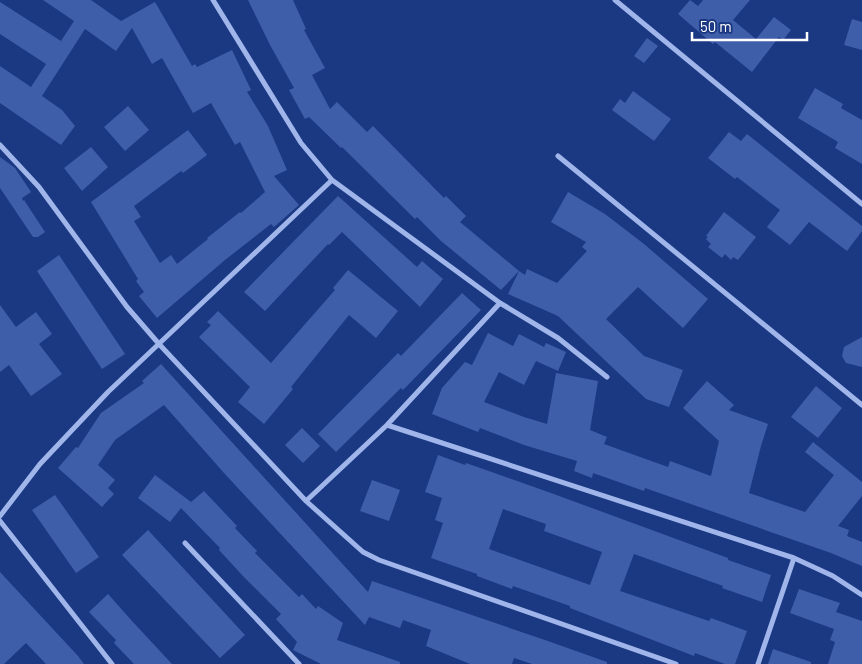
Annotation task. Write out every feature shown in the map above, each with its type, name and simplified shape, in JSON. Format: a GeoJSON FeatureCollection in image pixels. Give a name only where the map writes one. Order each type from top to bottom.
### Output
{"type":"FeatureCollection","features":[{"type":"Feature","properties":{"kind":"street"},"geometry":{"type":"LineString","coordinates":[[213,0],[301,143],[332,180],[500,303],[558,338],[607,378]]}},
{"type":"Feature","properties":{"kind":"street"},"geometry":{"type":"LineString","coordinates":[[615,0],[862,204]]}},
{"type":"Feature","properties":{"kind":"street"},"geometry":{"type":"LineString","coordinates":[[0,145],[40,187],[128,307],[159,344],[306,501],[364,552],[379,560],[676,664]]}},
{"type":"Feature","properties":{"kind":"street"},"geometry":{"type":"LineString","coordinates":[[558,156],[862,405]]}},
{"type":"Feature","properties":{"kind":"street"},"geometry":{"type":"LineString","coordinates":[[0,516],[40,464],[108,392],[332,180]]}},
{"type":"Feature","properties":{"kind":"street"},"geometry":{"type":"LineString","coordinates":[[306,501],[387,426],[500,303]]}},
{"type":"Feature","properties":{"kind":"street"},"geometry":{"type":"LineString","coordinates":[[387,426],[794,558],[833,576],[862,595]]}},
{"type":"Feature","properties":{"kind":"street"},"geometry":{"type":"LineString","coordinates":[[0,520],[112,664]]}},
{"type":"Feature","properties":{"kind":"street"},"geometry":{"type":"LineString","coordinates":[[185,544],[299,664]]}},
{"type":"Feature","properties":{"kind":"street"},"geometry":{"type":"LineString","coordinates":[[758,664],[794,558]]}},
{"type":"Feature","properties":{"kind":"building"},"geometry":{"type":"Polygon","coordinates":[[[43,0],[91,0],[121,21],[155,2],[192,66],[195,64],[197,67],[232,50],[251,90],[247,92],[268,126],[287,170],[274,176],[299,205],[274,227],[271,224],[225,260],[157,318],[139,296],[144,292],[136,281],[138,279],[91,202],[188,130],[207,155],[183,173],[181,171],[134,206],[141,217],[134,221],[160,263],[171,255],[177,264],[265,192],[240,142],[235,145],[211,103],[193,113],[162,58],[152,64],[132,28],[116,51],[85,29],[42,96],[62,110],[75,126],[61,145],[0,103],[0,66],[31,87],[46,64],[0,34],[0,2],[61,41],[74,21],[43,0]]]}},
{"type":"Feature","properties":{"kind":"building"},"geometry":{"type":"Polygon","coordinates":[[[248,0],[293,0],[306,29],[304,30],[325,68],[312,75],[330,109],[337,102],[367,132],[373,126],[444,198],[446,196],[466,216],[460,222],[519,271],[501,290],[441,241],[417,217],[415,219],[309,117],[305,119],[289,90],[294,88],[248,0]]]}},
{"type":"Feature","properties":{"kind":"building"},"geometry":{"type":"Polygon","coordinates":[[[690,0],[698,6],[703,0],[750,0],[733,20],[756,39],[774,17],[791,30],[783,40],[779,37],[752,72],[715,42],[713,44],[678,14],[690,0]]]}},
{"type":"Feature","properties":{"kind":"building"},"geometry":{"type":"Polygon","coordinates":[[[852,19],[862,22],[862,50],[844,45],[852,19]]]}},
{"type":"Feature","properties":{"kind":"building"},"geometry":{"type":"Polygon","coordinates":[[[647,38],[658,46],[644,63],[634,56],[647,38]]]}},
{"type":"Feature","properties":{"kind":"building"},"geometry":{"type":"Polygon","coordinates":[[[815,88],[843,104],[841,108],[862,120],[862,164],[835,148],[838,142],[798,118],[815,88]]]}},
{"type":"Feature","properties":{"kind":"building"},"geometry":{"type":"Polygon","coordinates":[[[633,91],[671,119],[654,141],[612,110],[620,99],[625,103],[633,91]]]}},
{"type":"Feature","properties":{"kind":"building"},"geometry":{"type":"Polygon","coordinates":[[[128,106],[149,130],[125,151],[104,127],[128,106]]]}},
{"type":"Feature","properties":{"kind":"building"},"geometry":{"type":"Polygon","coordinates":[[[729,132],[741,141],[747,134],[862,226],[862,231],[847,251],[809,222],[790,245],[767,227],[780,210],[737,177],[735,179],[708,158],[729,132]]]}},
{"type":"Feature","properties":{"kind":"building"},"geometry":{"type":"Polygon","coordinates":[[[91,147],[108,167],[82,191],[64,168],[91,147]]]}},
{"type":"Feature","properties":{"kind":"building"},"geometry":{"type":"Polygon","coordinates":[[[0,157],[15,168],[31,192],[22,198],[45,232],[38,237],[33,237],[0,188],[0,157]]]}},
{"type":"Feature","properties":{"kind":"building"},"geometry":{"type":"Polygon","coordinates":[[[568,192],[605,214],[644,244],[708,299],[683,328],[638,287],[606,319],[644,356],[683,370],[669,407],[646,399],[558,316],[508,294],[519,271],[525,275],[527,269],[557,283],[587,251],[582,247],[586,242],[551,222],[568,192]]]}},
{"type":"Feature","properties":{"kind":"building"},"geometry":{"type":"Polygon","coordinates":[[[338,196],[417,267],[422,261],[443,279],[420,307],[342,232],[328,244],[265,311],[244,292],[338,196]]]}},
{"type":"Feature","properties":{"kind":"building"},"geometry":{"type":"Polygon","coordinates":[[[724,212],[756,237],[738,260],[733,257],[731,260],[725,254],[722,258],[708,247],[711,244],[706,239],[708,237],[706,236],[724,212]]]}},
{"type":"Feature","properties":{"kind":"building"},"geometry":{"type":"Polygon","coordinates":[[[59,255],[125,354],[102,369],[37,271],[59,255]]]}},
{"type":"Feature","properties":{"kind":"building"},"geometry":{"type":"Polygon","coordinates":[[[348,270],[398,311],[376,338],[349,315],[264,424],[238,402],[250,387],[199,337],[211,325],[207,322],[218,311],[271,363],[335,290],[333,288],[348,270]]]}},
{"type":"Feature","properties":{"kind":"building"},"geometry":{"type":"Polygon","coordinates":[[[462,293],[481,310],[403,390],[401,388],[336,452],[318,434],[398,353],[401,356],[462,293]]]}},
{"type":"Feature","properties":{"kind":"building"},"geometry":{"type":"Polygon","coordinates":[[[0,305],[16,327],[36,312],[52,334],[39,344],[62,374],[31,396],[9,365],[0,372],[0,305]]]}},
{"type":"Feature","properties":{"kind":"building"},"geometry":{"type":"Polygon","coordinates":[[[488,333],[513,346],[519,334],[544,347],[546,343],[566,352],[558,371],[536,361],[524,385],[499,372],[484,402],[547,424],[556,373],[598,381],[590,430],[607,437],[604,444],[668,467],[670,461],[711,476],[719,441],[683,408],[707,381],[734,405],[729,410],[768,424],[749,493],[805,512],[834,475],[805,452],[813,442],[862,482],[862,496],[838,526],[849,530],[847,536],[862,542],[862,566],[831,553],[645,488],[644,491],[593,473],[592,478],[574,471],[577,461],[524,445],[480,428],[478,432],[432,414],[442,388],[465,362],[472,365],[488,333]]]}},
{"type":"Feature","properties":{"kind":"building"},"geometry":{"type":"Polygon","coordinates":[[[862,337],[862,367],[846,363],[842,356],[844,347],[862,337]]]}},
{"type":"Feature","properties":{"kind":"building"},"geometry":{"type":"Polygon","coordinates":[[[161,364],[368,592],[372,581],[545,640],[607,662],[607,664],[532,664],[514,658],[512,664],[470,664],[426,646],[431,630],[403,620],[400,628],[369,617],[365,625],[224,473],[164,405],[115,440],[98,465],[115,480],[108,488],[114,494],[102,507],[58,468],[76,447],[78,448],[101,413],[144,383],[142,381],[161,364]]]}},
{"type":"Feature","properties":{"kind":"building"},"geometry":{"type":"Polygon","coordinates":[[[816,386],[842,408],[818,438],[791,417],[816,386]]]}},
{"type":"Feature","properties":{"kind":"building"},"geometry":{"type":"Polygon","coordinates":[[[302,428],[320,446],[303,463],[285,445],[302,428]]]}},
{"type":"Feature","properties":{"kind":"building"},"geometry":{"type":"Polygon","coordinates":[[[438,455],[551,493],[771,575],[762,602],[634,554],[620,591],[709,621],[711,618],[747,631],[735,664],[725,664],[695,653],[694,656],[570,608],[570,606],[513,586],[512,589],[431,558],[443,523],[435,520],[442,498],[425,492],[438,455]],[[503,509],[489,549],[590,585],[602,552],[544,531],[546,524],[503,509]]]}},
{"type":"Feature","properties":{"kind":"building"},"geometry":{"type":"Polygon","coordinates":[[[155,475],[191,502],[204,491],[237,526],[235,528],[257,551],[255,553],[299,597],[302,594],[316,609],[318,606],[343,623],[337,640],[400,662],[400,664],[321,664],[293,650],[297,642],[276,619],[281,614],[242,575],[219,550],[220,548],[181,508],[170,522],[138,498],[155,475]]]}},
{"type":"Feature","properties":{"kind":"building"},"geometry":{"type":"Polygon","coordinates":[[[372,480],[400,490],[389,521],[360,511],[372,480]]]}},
{"type":"Feature","properties":{"kind":"building"},"geometry":{"type":"Polygon","coordinates":[[[55,495],[99,557],[76,573],[32,510],[55,495]]]}},
{"type":"Feature","properties":{"kind":"building"},"geometry":{"type":"Polygon","coordinates":[[[148,530],[245,635],[220,658],[122,555],[148,530]]]}},
{"type":"Feature","properties":{"kind":"building"},"geometry":{"type":"Polygon","coordinates":[[[0,572],[84,664],[46,664],[26,643],[4,664],[0,664],[0,572]]]}},
{"type":"Feature","properties":{"kind":"building"},"geometry":{"type":"Polygon","coordinates":[[[799,589],[840,603],[836,612],[862,621],[862,664],[828,664],[835,642],[830,640],[834,629],[790,613],[799,589]]]}},
{"type":"Feature","properties":{"kind":"building"},"geometry":{"type":"Polygon","coordinates":[[[108,594],[172,664],[134,664],[114,643],[116,640],[89,612],[108,594]]]}},
{"type":"Feature","properties":{"kind":"building"},"geometry":{"type":"Polygon","coordinates":[[[773,649],[811,662],[811,664],[768,664],[773,649]]]}}]}
